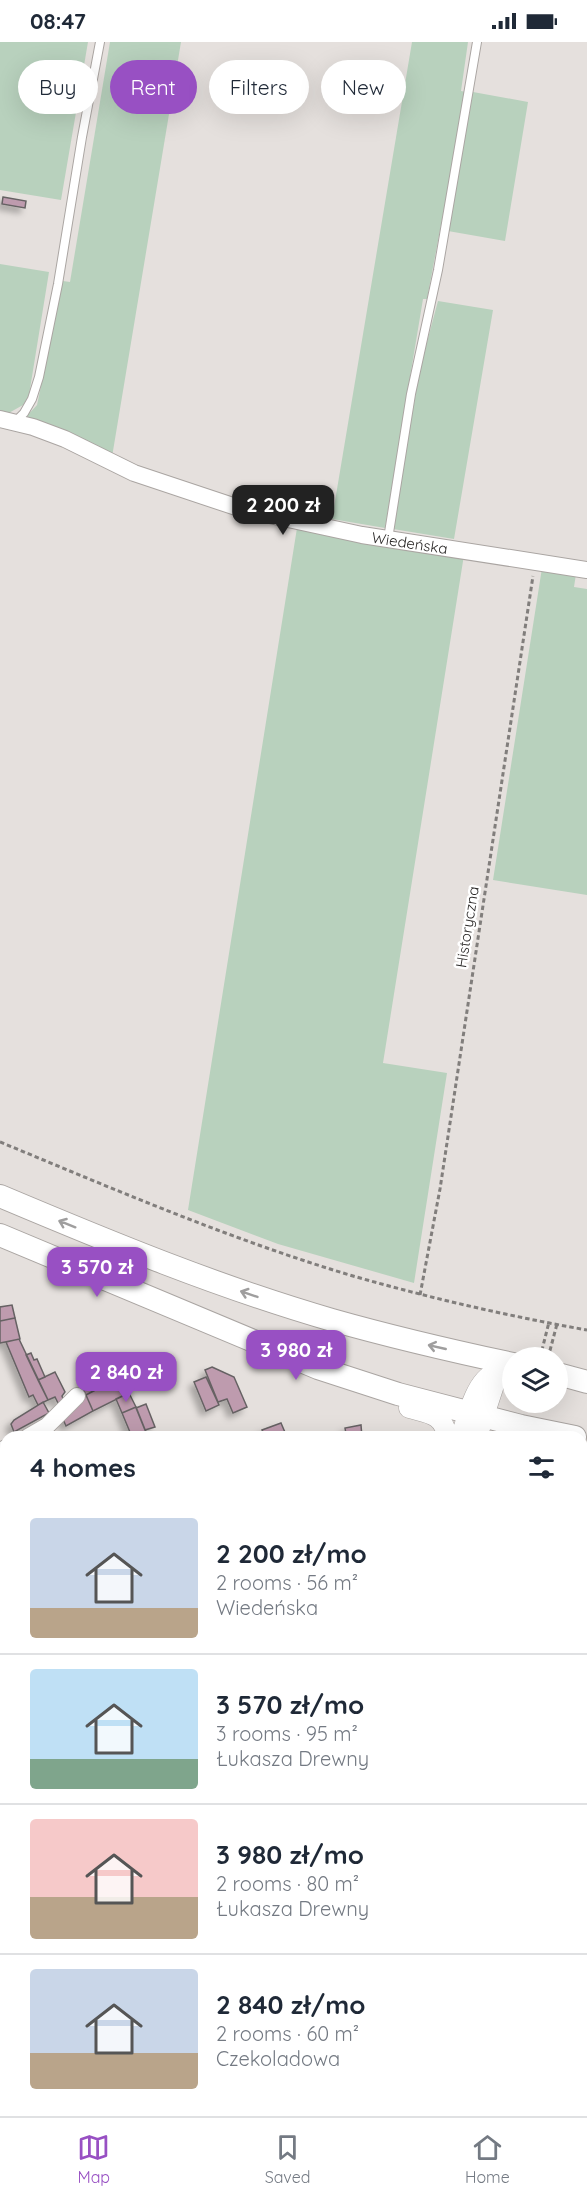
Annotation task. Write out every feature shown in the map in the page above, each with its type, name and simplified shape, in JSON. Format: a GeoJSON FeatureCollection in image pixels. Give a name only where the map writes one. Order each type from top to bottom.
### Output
{"type":"FeatureCollection","features":[{"type":"Feature","properties":{"kind":"main road"},"geometry":{"type":"LineString","coordinates":[[0,1196],[184,1271],[261,1298],[502,1367]]}},
{"type":"Feature","properties":{"kind":"main road"},"geometry":{"type":"LineString","coordinates":[[0,1235],[318,1368],[398,1394],[480,1426],[509,1423],[547,1431]]}},
{"type":"Feature","properties":{"kind":"main road"},"geometry":{"type":"LineString","coordinates":[[568,1377],[587,1382]]}},
{"type":"Feature","properties":{"kind":"street","name":"Wiedeńska"},"geometry":{"type":"LineString","coordinates":[[7,421],[33,427],[65,439],[134,473],[242,510],[388,539],[587,570]]}},
{"type":"Feature","properties":{"kind":"street"},"geometry":{"type":"LineString","coordinates":[[480,1426],[478,1388],[491,1374],[502,1369]]}},
{"type":"Feature","properties":{"kind":"street"},"geometry":{"type":"LineString","coordinates":[[568,1386],[587,1391]]}},
{"type":"Feature","properties":{"kind":"street"},"geometry":{"type":"LineString","coordinates":[[398,1394],[409,1408],[435,1415],[445,1431]]}},
{"type":"Feature","properties":{"kind":"street"},"geometry":{"type":"LineString","coordinates":[[38,1431],[47,1426],[77,1396]]}},
{"type":"Feature","properties":{"kind":"lane"},"geometry":{"type":"LineString","coordinates":[[7,421],[24,413],[32,399],[39,377],[58,284],[100,42]]}},
{"type":"Feature","properties":{"kind":"lane"},"geometry":{"type":"LineString","coordinates":[[388,539],[411,394],[438,270],[477,42]]}},
{"type":"Feature","properties":{"kind":"path","name":"Historyczna"},"geometry":{"type":"LineString","coordinates":[[420,1295],[440,1189],[535,562]]}},
{"type":"Feature","properties":{"kind":"path"},"geometry":{"type":"LineString","coordinates":[[0,1142],[222,1232],[351,1275],[420,1295],[587,1330]]}},
{"type":"Feature","properties":{"kind":"path"},"geometry":{"type":"LineString","coordinates":[[543,1347],[549,1323]]}},
{"type":"Feature","properties":{"kind":"path"},"geometry":{"type":"LineString","coordinates":[[551,1347],[557,1324]]}},
{"type":"Feature","properties":{"kind":"green space"},"geometry":{"type":"Polygon","coordinates":[[[0,42],[88,42],[85,60],[18,60],[18,114],[76,114],[61,200],[0,190],[0,42]]]}},
{"type":"Feature","properties":{"kind":"green space"},"geometry":{"type":"Polygon","coordinates":[[[110,42],[181,42],[178,60],[110,60],[110,114],[169,114],[112,457],[24,419],[37,405],[63,281],[70,282],[110,42]]]}},
{"type":"Feature","properties":{"kind":"green space"},"geometry":{"type":"Polygon","coordinates":[[[412,42],[468,42],[461,91],[466,92],[427,299],[423,299],[385,528],[332,519],[400,114],[406,114],[406,78],[412,42]]]}},
{"type":"Feature","properties":{"kind":"green space"},"geometry":{"type":"Polygon","coordinates":[[[473,92],[528,102],[505,241],[448,231],[473,92]]]}},
{"type":"Feature","properties":{"kind":"green space"},"geometry":{"type":"Polygon","coordinates":[[[0,264],[49,272],[29,395],[23,405],[7,414],[0,412],[0,264]]]}},
{"type":"Feature","properties":{"kind":"green space"},"geometry":{"type":"Polygon","coordinates":[[[438,301],[493,310],[454,539],[393,529],[420,368],[438,301]]]}},
{"type":"Feature","properties":{"kind":"green space"},"geometry":{"type":"Polygon","coordinates":[[[297,528],[464,555],[383,1063],[447,1073],[414,1283],[278,1244],[188,1210],[297,528]]]}},
{"type":"Feature","properties":{"kind":"green space"},"geometry":{"type":"Polygon","coordinates":[[[542,568],[576,574],[574,587],[587,589],[587,895],[493,880],[542,568]]]}},
{"type":"Feature","properties":{"kind":"building"},"geometry":{"type":"Polygon","coordinates":[[[3,197],[26,201],[25,208],[2,204],[3,197]]]}},
{"type":"Feature","properties":{"kind":"building"},"geometry":{"type":"Polygon","coordinates":[[[12,1305],[15,1318],[0,1321],[0,1307],[12,1305]]]}},
{"type":"Feature","properties":{"kind":"building"},"geometry":{"type":"Polygon","coordinates":[[[15,1318],[20,1339],[0,1343],[0,1321],[15,1318]]]}},
{"type":"Feature","properties":{"kind":"building"},"geometry":{"type":"Polygon","coordinates":[[[19,1339],[48,1400],[38,1405],[33,1395],[29,1397],[6,1342],[19,1339]]]}},
{"type":"Feature","properties":{"kind":"building"},"geometry":{"type":"Polygon","coordinates":[[[31,1353],[34,1360],[37,1359],[45,1377],[38,1380],[26,1355],[31,1353]]]}},
{"type":"Feature","properties":{"kind":"building"},"geometry":{"type":"Polygon","coordinates":[[[129,1353],[137,1367],[86,1395],[81,1385],[83,1380],[129,1353]]]}},
{"type":"Feature","properties":{"kind":"building"},"geometry":{"type":"Polygon","coordinates":[[[212,1367],[234,1377],[247,1407],[233,1413],[227,1399],[218,1402],[205,1370],[212,1367]]]}},
{"type":"Feature","properties":{"kind":"building"},"geometry":{"type":"Polygon","coordinates":[[[55,1372],[65,1392],[62,1396],[64,1401],[58,1403],[55,1397],[48,1400],[38,1380],[55,1372]]]}},
{"type":"Feature","properties":{"kind":"building"},"geometry":{"type":"Polygon","coordinates":[[[122,1376],[129,1393],[93,1411],[86,1395],[122,1376]]]}},
{"type":"Feature","properties":{"kind":"building"},"geometry":{"type":"Polygon","coordinates":[[[206,1377],[219,1405],[206,1411],[194,1382],[206,1377]]]}},
{"type":"Feature","properties":{"kind":"building"},"geometry":{"type":"Polygon","coordinates":[[[129,1393],[136,1407],[122,1413],[116,1399],[129,1393]]]}},
{"type":"Feature","properties":{"kind":"building"},"geometry":{"type":"Polygon","coordinates":[[[86,1395],[93,1411],[66,1426],[62,1417],[86,1395]]]}},
{"type":"Feature","properties":{"kind":"building"},"geometry":{"type":"Polygon","coordinates":[[[43,1402],[49,1413],[16,1431],[14,1431],[11,1424],[43,1402]]]}},
{"type":"Feature","properties":{"kind":"building"},"geometry":{"type":"Polygon","coordinates":[[[146,1404],[155,1427],[145,1430],[136,1408],[146,1404]]]}},
{"type":"Feature","properties":{"kind":"building"},"geometry":{"type":"Polygon","coordinates":[[[136,1407],[146,1431],[130,1431],[122,1413],[136,1407]]]}},
{"type":"Feature","properties":{"kind":"building"},"geometry":{"type":"Polygon","coordinates":[[[281,1423],[284,1431],[262,1431],[281,1423]]]}},
{"type":"Feature","properties":{"kind":"building"},"geometry":{"type":"Polygon","coordinates":[[[361,1425],[362,1431],[346,1431],[345,1428],[361,1425]]]}}]}
